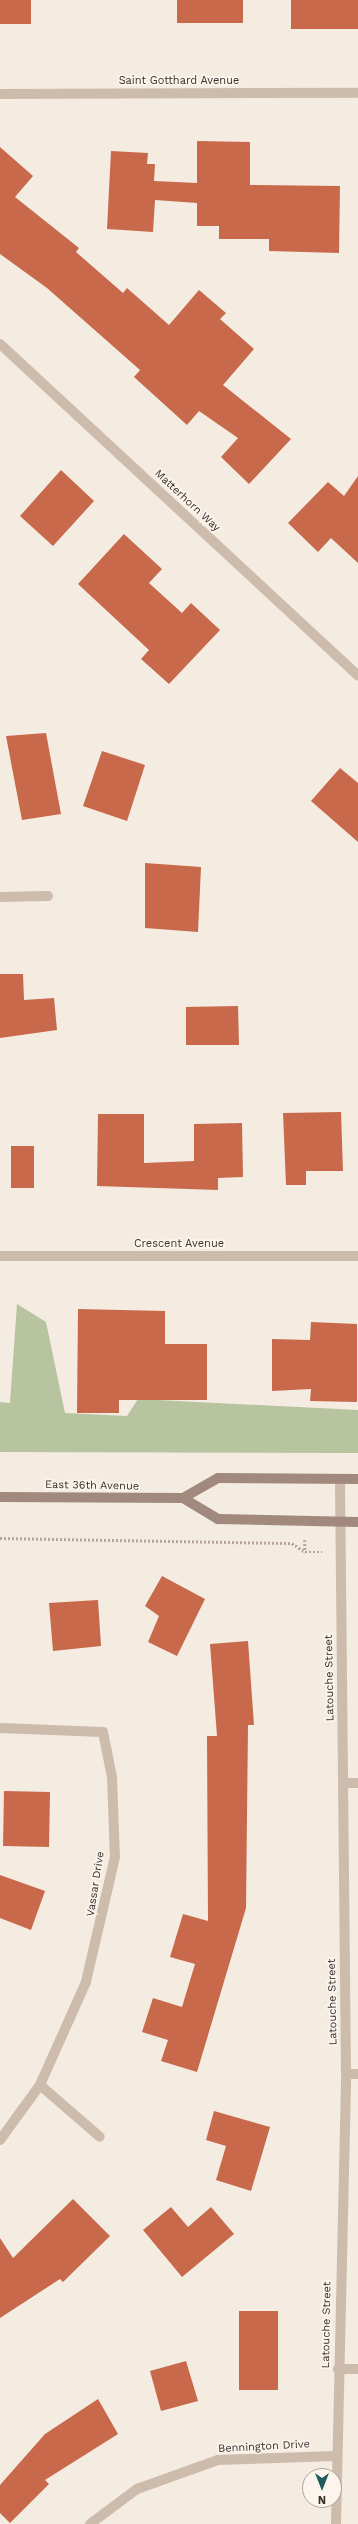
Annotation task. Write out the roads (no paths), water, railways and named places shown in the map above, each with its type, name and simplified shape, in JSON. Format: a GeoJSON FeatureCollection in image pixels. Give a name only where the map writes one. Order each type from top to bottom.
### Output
{"type":"FeatureCollection","features":[{"type":"Feature","properties":{"kind":"main road"},"geometry":{"type":"LineString","coordinates":[[358,1479],[218,1478],[183,1498],[218,1519],[358,1522]]}},
{"type":"Feature","properties":{"kind":"main road","name":"East 36th Avenue"},"geometry":{"type":"LineString","coordinates":[[0,1497],[183,1498]]}},
{"type":"Feature","properties":{"kind":"street","name":"Saint Gotthard Avenue"},"geometry":{"type":"LineString","coordinates":[[0,94],[358,93]]}},
{"type":"Feature","properties":{"kind":"street","name":"Matterhorn Way"},"geometry":{"type":"LineString","coordinates":[[0,344],[357,671]]}},
{"type":"Feature","properties":{"kind":"street"},"geometry":{"type":"LineString","coordinates":[[0,897],[48,896]]}},
{"type":"Feature","properties":{"kind":"street","name":"Crescent Avenue"},"geometry":{"type":"LineString","coordinates":[[0,1256],[358,1256]]}},
{"type":"Feature","properties":{"kind":"street","name":"Latouche Street"},"geometry":{"type":"LineString","coordinates":[[336,2524],[336,2456],[346,2074],[340,1479]]}},
{"type":"Feature","properties":{"kind":"street","name":"Vassar Drive"},"geometry":{"type":"LineString","coordinates":[[0,1728],[103,1732],[112,1778],[115,1857],[102,1923],[86,1982],[40,2085],[0,2140]]}},
{"type":"Feature","properties":{"kind":"street"},"geometry":{"type":"LineString","coordinates":[[343,1783],[358,1783]]}},
{"type":"Feature","properties":{"kind":"street"},"geometry":{"type":"LineString","coordinates":[[346,2074],[358,2074]]}},
{"type":"Feature","properties":{"kind":"street"},"geometry":{"type":"LineString","coordinates":[[40,2085],[100,2137]]}},
{"type":"Feature","properties":{"kind":"street"},"geometry":{"type":"LineString","coordinates":[[338,2369],[358,2369]]}},
{"type":"Feature","properties":{"kind":"street","name":"Bennington Drive"},"geometry":{"type":"LineString","coordinates":[[90,2524],[137,2489],[218,2460],[336,2456]]}}]}
